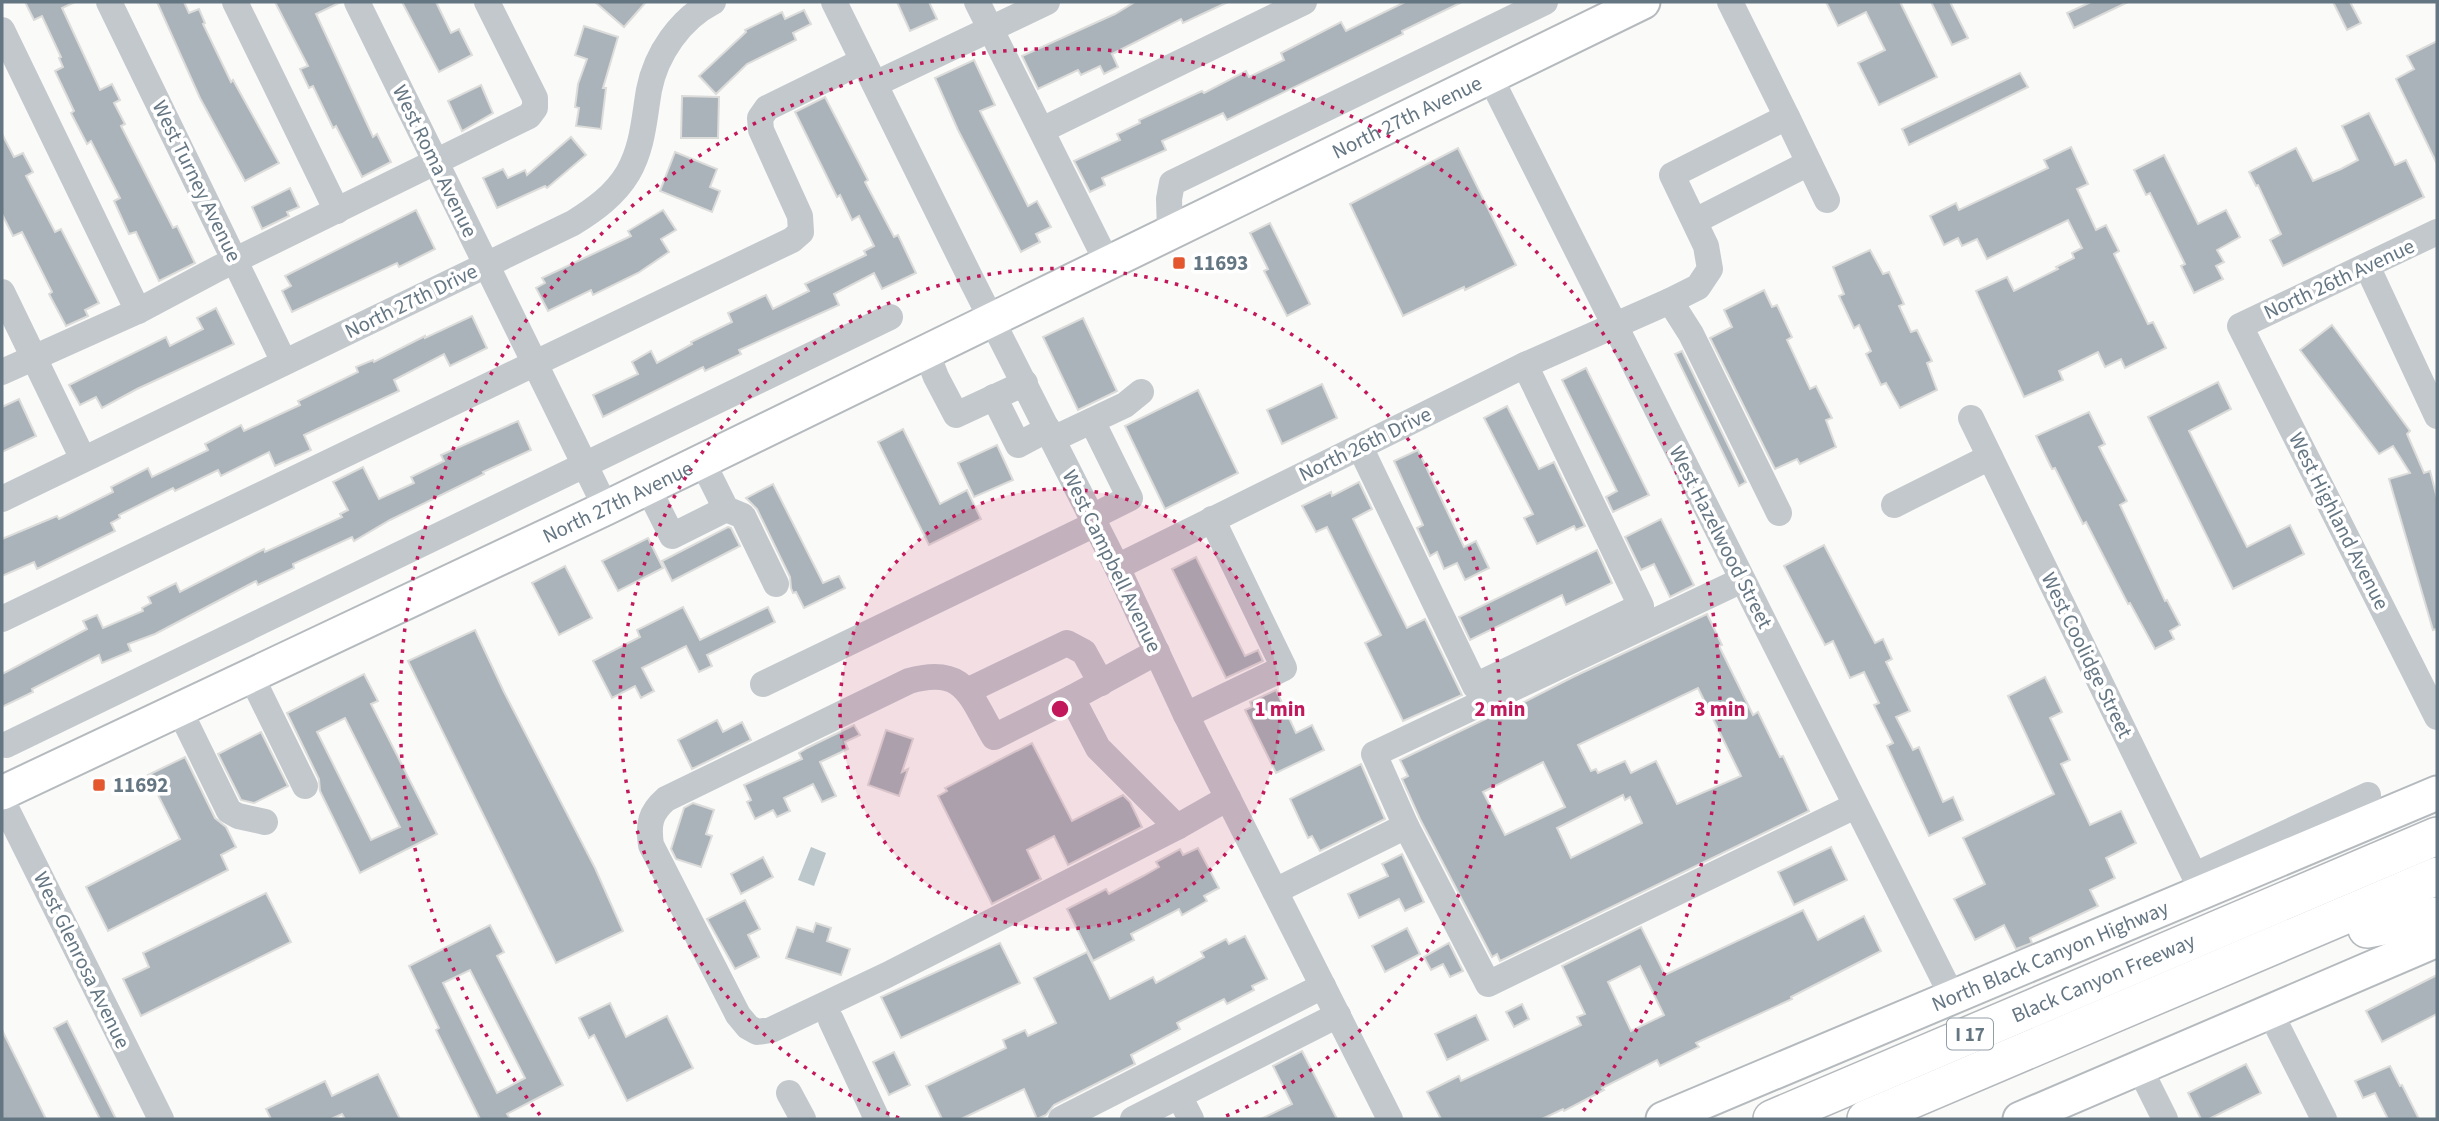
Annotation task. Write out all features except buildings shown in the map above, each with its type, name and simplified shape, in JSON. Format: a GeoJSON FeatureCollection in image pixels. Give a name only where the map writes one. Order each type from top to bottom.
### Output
{"type":"FeatureCollection","features":[{"type":"Feature","properties":{"kind":"highway","name":"Black Canyon Freeway"},"geometry":{"type":"LineString","coordinates":[[1772,1119],[2434,842]]}},
{"type":"Feature","properties":{"kind":"highway"},"geometry":{"type":"LineString","coordinates":[[1826,1119],[2434,842]]}},
{"type":"Feature","properties":{"kind":"highway"},"geometry":{"type":"LineString","coordinates":[[1866,1119],[2437,876]]}},
{"type":"Feature","properties":{"kind":"highway"},"geometry":{"type":"LineString","coordinates":[[1918,1119],[2437,898]]}},
{"type":"Feature","properties":{"kind":"highway"},"geometry":{"type":"LineString","coordinates":[[2367,929],[2437,916]]}},
{"type":"Feature","properties":{"kind":"main road","name":"North 27th Avenue"},"geometry":{"type":"LineString","coordinates":[[2,793],[648,488],[1490,77],[1603,10],[1643,2]]}},
{"type":"Feature","properties":{"kind":"main road","name":"North Black Canyon Highway"},"geometry":{"type":"LineString","coordinates":[[1663,1119],[2199,883],[2437,793]]}},
{"type":"Feature","properties":{"kind":"main road"},"geometry":{"type":"LineString","coordinates":[[2020,1119],[2437,940]]}},
{"type":"Feature","properties":{"kind":"street","name":"West Turney Avenue"},"geometry":{"type":"LineString","coordinates":[[109,2],[284,362]]}},
{"type":"Feature","properties":{"kind":"street"},"geometry":{"type":"LineString","coordinates":[[235,2],[337,211]]}},
{"type":"Feature","properties":{"kind":"street","name":"West Roma Avenue"},"geometry":{"type":"LineString","coordinates":[[356,2],[606,508]]}},
{"type":"Feature","properties":{"kind":"street"},"geometry":{"type":"LineString","coordinates":[[2,372],[138,311],[530,116],[535,108],[535,99],[487,2]]}},
{"type":"Feature","properties":{"kind":"street","name":"North 27th Drive"},"geometry":{"type":"LineString","coordinates":[[2,499],[573,223],[611,194],[628,174],[639,151],[650,88],[660,58],[670,39],[688,20],[713,2]]}},
{"type":"Feature","properties":{"kind":"street","name":"West Campbell Avenue"},"geometry":{"type":"LineString","coordinates":[[834,2],[1117,567],[1186,715],[1390,1119]]}},
{"type":"Feature","properties":{"kind":"street"},"geometry":{"type":"LineString","coordinates":[[977,2],[1107,262]]}},
{"type":"Feature","properties":{"kind":"street"},"geometry":{"type":"LineString","coordinates":[[2,619],[792,240],[801,232],[800,216],[761,130],[760,118],[767,108],[991,29],[1047,2]]}},
{"type":"Feature","properties":{"kind":"street"},"geometry":{"type":"LineString","coordinates":[[1042,130],[1304,2]]}},
{"type":"Feature","properties":{"kind":"street","name":"North 27th Avenue"},"geometry":{"type":"LineString","coordinates":[[1170,232],[1169,199],[1172,183],[1545,2]]}},
{"type":"Feature","properties":{"kind":"street"},"geometry":{"type":"LineString","coordinates":[[1730,2],[1827,200]]}},
{"type":"Feature","properties":{"kind":"street"},"geometry":{"type":"LineString","coordinates":[[2,30],[138,311]]}},
{"type":"Feature","properties":{"kind":"street","name":"West Hazelwood Street"},"geometry":{"type":"LineString","coordinates":[[1490,77],[1950,992]]}},
{"type":"Feature","properties":{"kind":"street","name":"North 26th Drive"},"geometry":{"type":"LineString","coordinates":[[1117,567],[1525,365],[1698,287],[1710,268],[1706,246],[1672,175],[1787,117]]}},
{"type":"Feature","properties":{"kind":"street"},"geometry":{"type":"LineString","coordinates":[[1695,221],[1809,163]]}},
{"type":"Feature","properties":{"kind":"street","name":"North 26th Avenue"},"geometry":{"type":"LineString","coordinates":[[2240,326],[2437,232]]}},
{"type":"Feature","properties":{"kind":"street"},"geometry":{"type":"LineString","coordinates":[[2367,266],[2437,416]]}},
{"type":"Feature","properties":{"kind":"street"},"geometry":{"type":"LineString","coordinates":[[2,292],[83,459]]}},
{"type":"Feature","properties":{"kind":"street"},"geometry":{"type":"LineString","coordinates":[[1670,301],[1691,334],[1779,513]]}},
{"type":"Feature","properties":{"kind":"street"},"geometry":{"type":"LineString","coordinates":[[6,744],[890,317]]}},
{"type":"Feature","properties":{"kind":"street","name":"West Highland Avenue"},"geometry":{"type":"LineString","coordinates":[[2240,326],[2430,684],[2437,717]]}},
{"type":"Feature","properties":{"kind":"street"},"geometry":{"type":"LineString","coordinates":[[926,351],[956,415],[1025,383]]}},
{"type":"Feature","properties":{"kind":"street"},"geometry":{"type":"LineString","coordinates":[[1360,447],[1475,686],[1641,606],[1525,365]]}},
{"type":"Feature","properties":{"kind":"street"},"geometry":{"type":"LineString","coordinates":[[994,397],[1018,445],[1093,421],[1125,405],[1141,392]]}},
{"type":"Feature","properties":{"kind":"street","name":"West Coolidge Street"},"geometry":{"type":"LineString","coordinates":[[1971,418],[2199,883]]}},
{"type":"Feature","properties":{"kind":"street"},"geometry":{"type":"LineString","coordinates":[[763,684],[1094,521],[1130,498],[1093,421]]}},
{"type":"Feature","properties":{"kind":"street"},"geometry":{"type":"LineString","coordinates":[[1894,505],[1990,457]]}},
{"type":"Feature","properties":{"kind":"street"},"geometry":{"type":"LineString","coordinates":[[702,461],[726,509],[743,516],[776,584]]}},
{"type":"Feature","properties":{"kind":"street"},"geometry":{"type":"LineString","coordinates":[[648,488],[672,536],[726,509]]}},
{"type":"Feature","properties":{"kind":"street"},"geometry":{"type":"LineString","coordinates":[[1186,715],[1284,668],[1212,519]]}},
{"type":"Feature","properties":{"kind":"street"},"geometry":{"type":"LineString","coordinates":[[1742,580],[1374,754],[1406,826],[1488,984],[1855,806]]}},
{"type":"Feature","properties":{"kind":"street"},"geometry":{"type":"LineString","coordinates":[[967,691],[1067,643],[1084,652],[1101,683]]}},
{"type":"Feature","properties":{"kind":"street"},"geometry":{"type":"LineString","coordinates":[[1157,652],[994,737],[967,691],[957,680],[927,676],[909,681],[666,799],[650,817],[651,845],[738,1014],[748,1027],[757,1032],[771,1030],[887,975],[1228,799]]}},
{"type":"Feature","properties":{"kind":"street"},"geometry":{"type":"LineString","coordinates":[[251,676],[305,786]]}},
{"type":"Feature","properties":{"kind":"street"},"geometry":{"type":"LineString","coordinates":[[1072,698],[1098,748],[1177,827]]}},
{"type":"Feature","properties":{"kind":"street"},"geometry":{"type":"LineString","coordinates":[[179,709],[229,811],[238,816],[265,822]]}},
{"type":"Feature","properties":{"kind":"street"},"geometry":{"type":"LineString","coordinates":[[45,726],[63,763]]}},
{"type":"Feature","properties":{"kind":"street"},"geometry":{"type":"LineString","coordinates":[[2199,883],[2368,795]]}},
{"type":"Feature","properties":{"kind":"street","name":"West Glenrosa Avenue"},"geometry":{"type":"LineString","coordinates":[[2,800],[161,1119]]}},
{"type":"Feature","properties":{"kind":"street"},"geometry":{"type":"LineString","coordinates":[[1275,891],[1406,826]]}},
{"type":"Feature","properties":{"kind":"street"},"geometry":{"type":"LineString","coordinates":[[1073,1117],[1130,1084],[1323,986]]}},
{"type":"Feature","properties":{"kind":"street"},"geometry":{"type":"LineString","coordinates":[[2270,1012],[2323,1119]]}},
{"type":"Feature","properties":{"kind":"street"},"geometry":{"type":"LineString","coordinates":[[1130,1084],[1139,1116],[1185,1108],[1237,1066],[1338,1015]]}},
{"type":"Feature","properties":{"kind":"street"},"geometry":{"type":"LineString","coordinates":[[831,1020],[877,1119]]}},
{"type":"Feature","properties":{"kind":"street"},"geometry":{"type":"LineString","coordinates":[[2139,1067],[2165,1119]]}},
{"type":"Feature","properties":{"kind":"street"},"geometry":{"type":"LineString","coordinates":[[789,1093],[803,1119]]}},
{"type":"Feature","properties":{"kind":"shaded area"},"geometry":{"type":"Polygon","coordinates":[[[811,847],[826,853],[814,886],[798,880],[811,847]]]}},
{"type":"Feature","properties":{"kind":"place","name":"11693"},"geometry":{"type":"Point","coordinates":[1179,263]}},
{"type":"Feature","properties":{"kind":"place","name":"11692"},"geometry":{"type":"Point","coordinates":[99,785]}}]}
